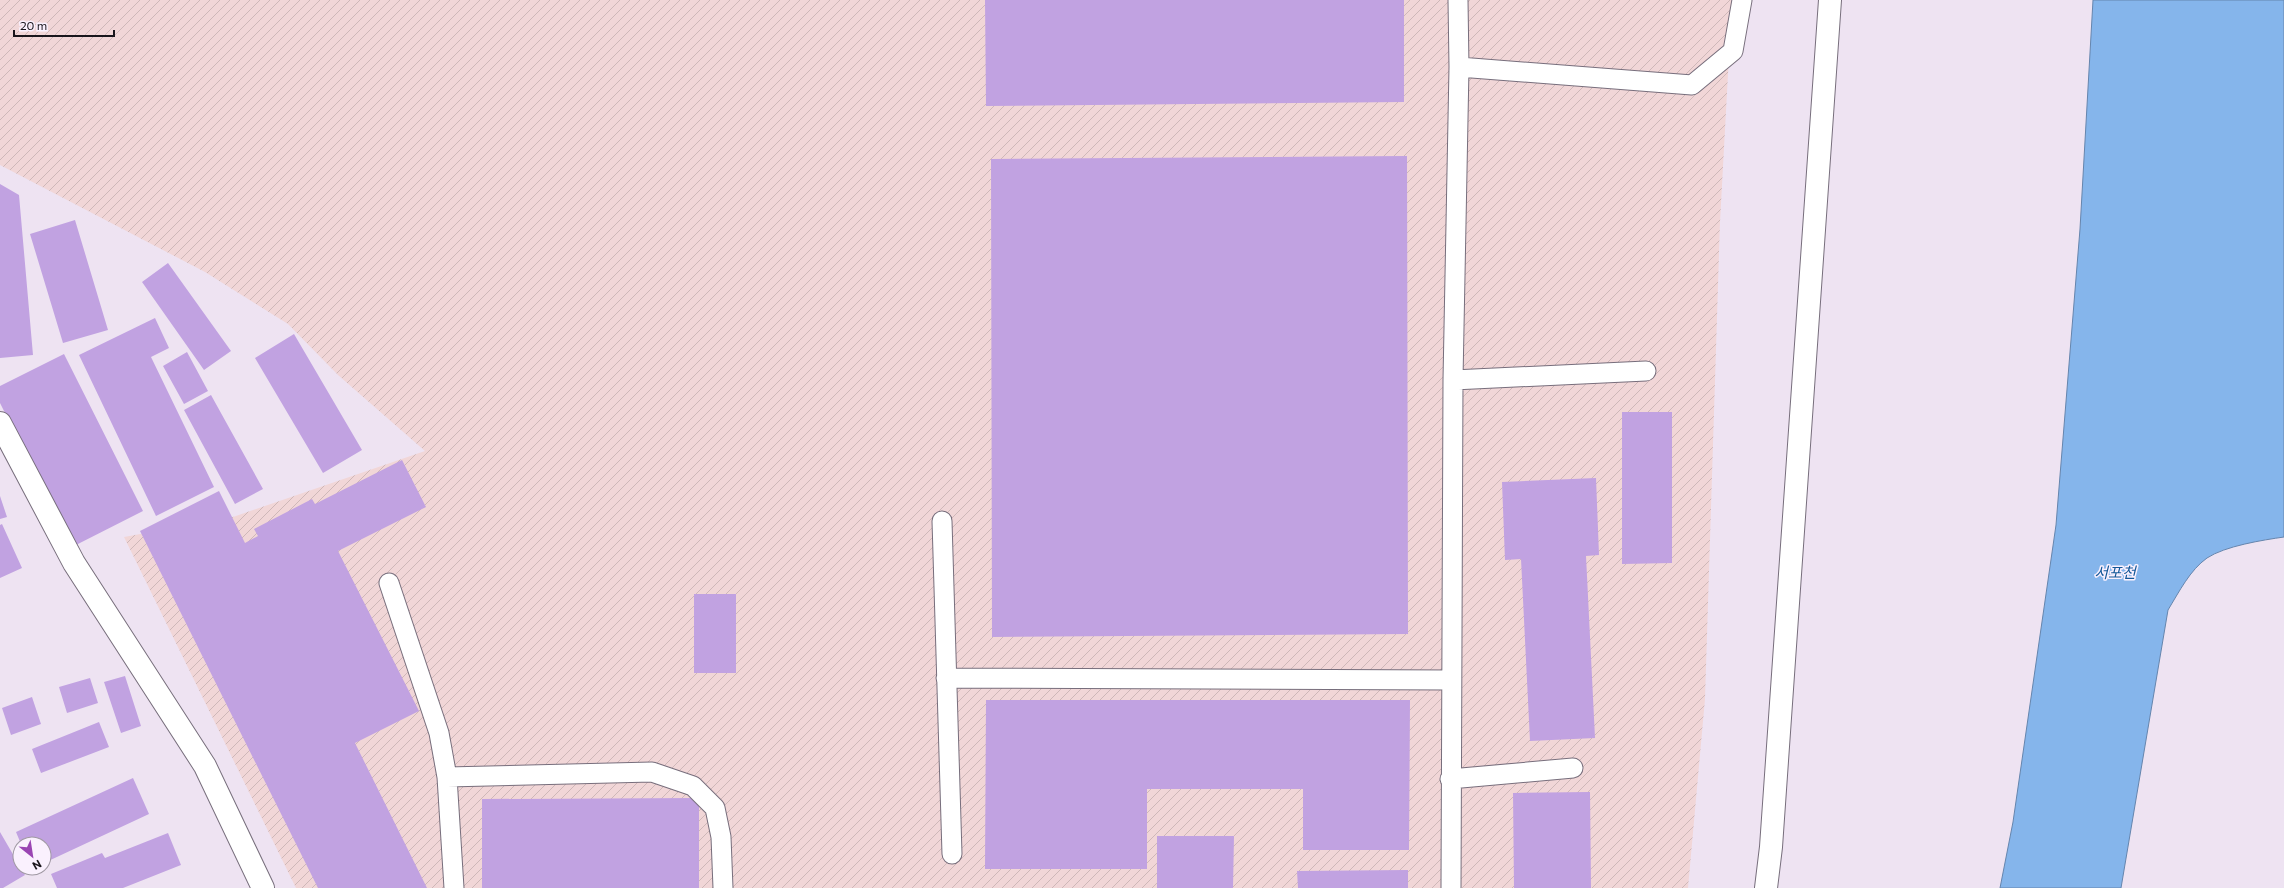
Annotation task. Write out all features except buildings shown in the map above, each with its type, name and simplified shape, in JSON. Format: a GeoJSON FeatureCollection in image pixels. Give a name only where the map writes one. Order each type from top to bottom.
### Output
{"type":"FeatureCollection","features":[{"type":"Feature","properties":{"kind":"main road"},"geometry":{"type":"LineString","coordinates":[[1766,888],[1771,848],[1830,0]]}},
{"type":"Feature","properties":{"kind":"main road"},"geometry":{"type":"LineString","coordinates":[[0,423],[74,563],[205,766],[263,888]]}},
{"type":"Feature","properties":{"kind":"lane"},"geometry":{"type":"LineString","coordinates":[[1451,888],[1450,680],[1453,380],[1459,67],[1458,0]]}},
{"type":"Feature","properties":{"kind":"lane"},"geometry":{"type":"LineString","coordinates":[[1459,67],[1692,85],[1733,52],[1742,0]]}},
{"type":"Feature","properties":{"kind":"lane"},"geometry":{"type":"LineString","coordinates":[[1453,380],[1646,371]]}},
{"type":"Feature","properties":{"kind":"lane"},"geometry":{"type":"LineString","coordinates":[[942,521],[952,854]]}},
{"type":"Feature","properties":{"kind":"lane"},"geometry":{"type":"LineString","coordinates":[[389,584],[439,733],[447,777],[454,888]]}},
{"type":"Feature","properties":{"kind":"lane"},"geometry":{"type":"LineString","coordinates":[[946,678],[1450,680]]}},
{"type":"Feature","properties":{"kind":"lane"},"geometry":{"type":"LineString","coordinates":[[1450,779],[1573,768]]}},
{"type":"Feature","properties":{"kind":"lane"},"geometry":{"type":"LineString","coordinates":[[447,777],[652,772],[693,786],[715,808],[721,837],[723,888]]}},
{"type":"Feature","properties":{"kind":"shaded area"},"geometry":{"type":"Polygon","coordinates":[[[0,0],[1732,0],[1720,222],[1705,699],[1688,888],[296,888],[124,537],[233,517],[425,451],[338,375],[288,324],[205,272],[0,165],[0,0]]]}},
{"type":"Feature","properties":{"kind":"water","name":"서포천"},"geometry":{"type":"Polygon","coordinates":[[[2093,0],[2284,0],[2284,537],[2234,547],[2207,558],[2190,575],[2168,610],[2121,888],[2000,888],[2013,822],[2056,525],[2080,229],[2093,0]]]}}]}
